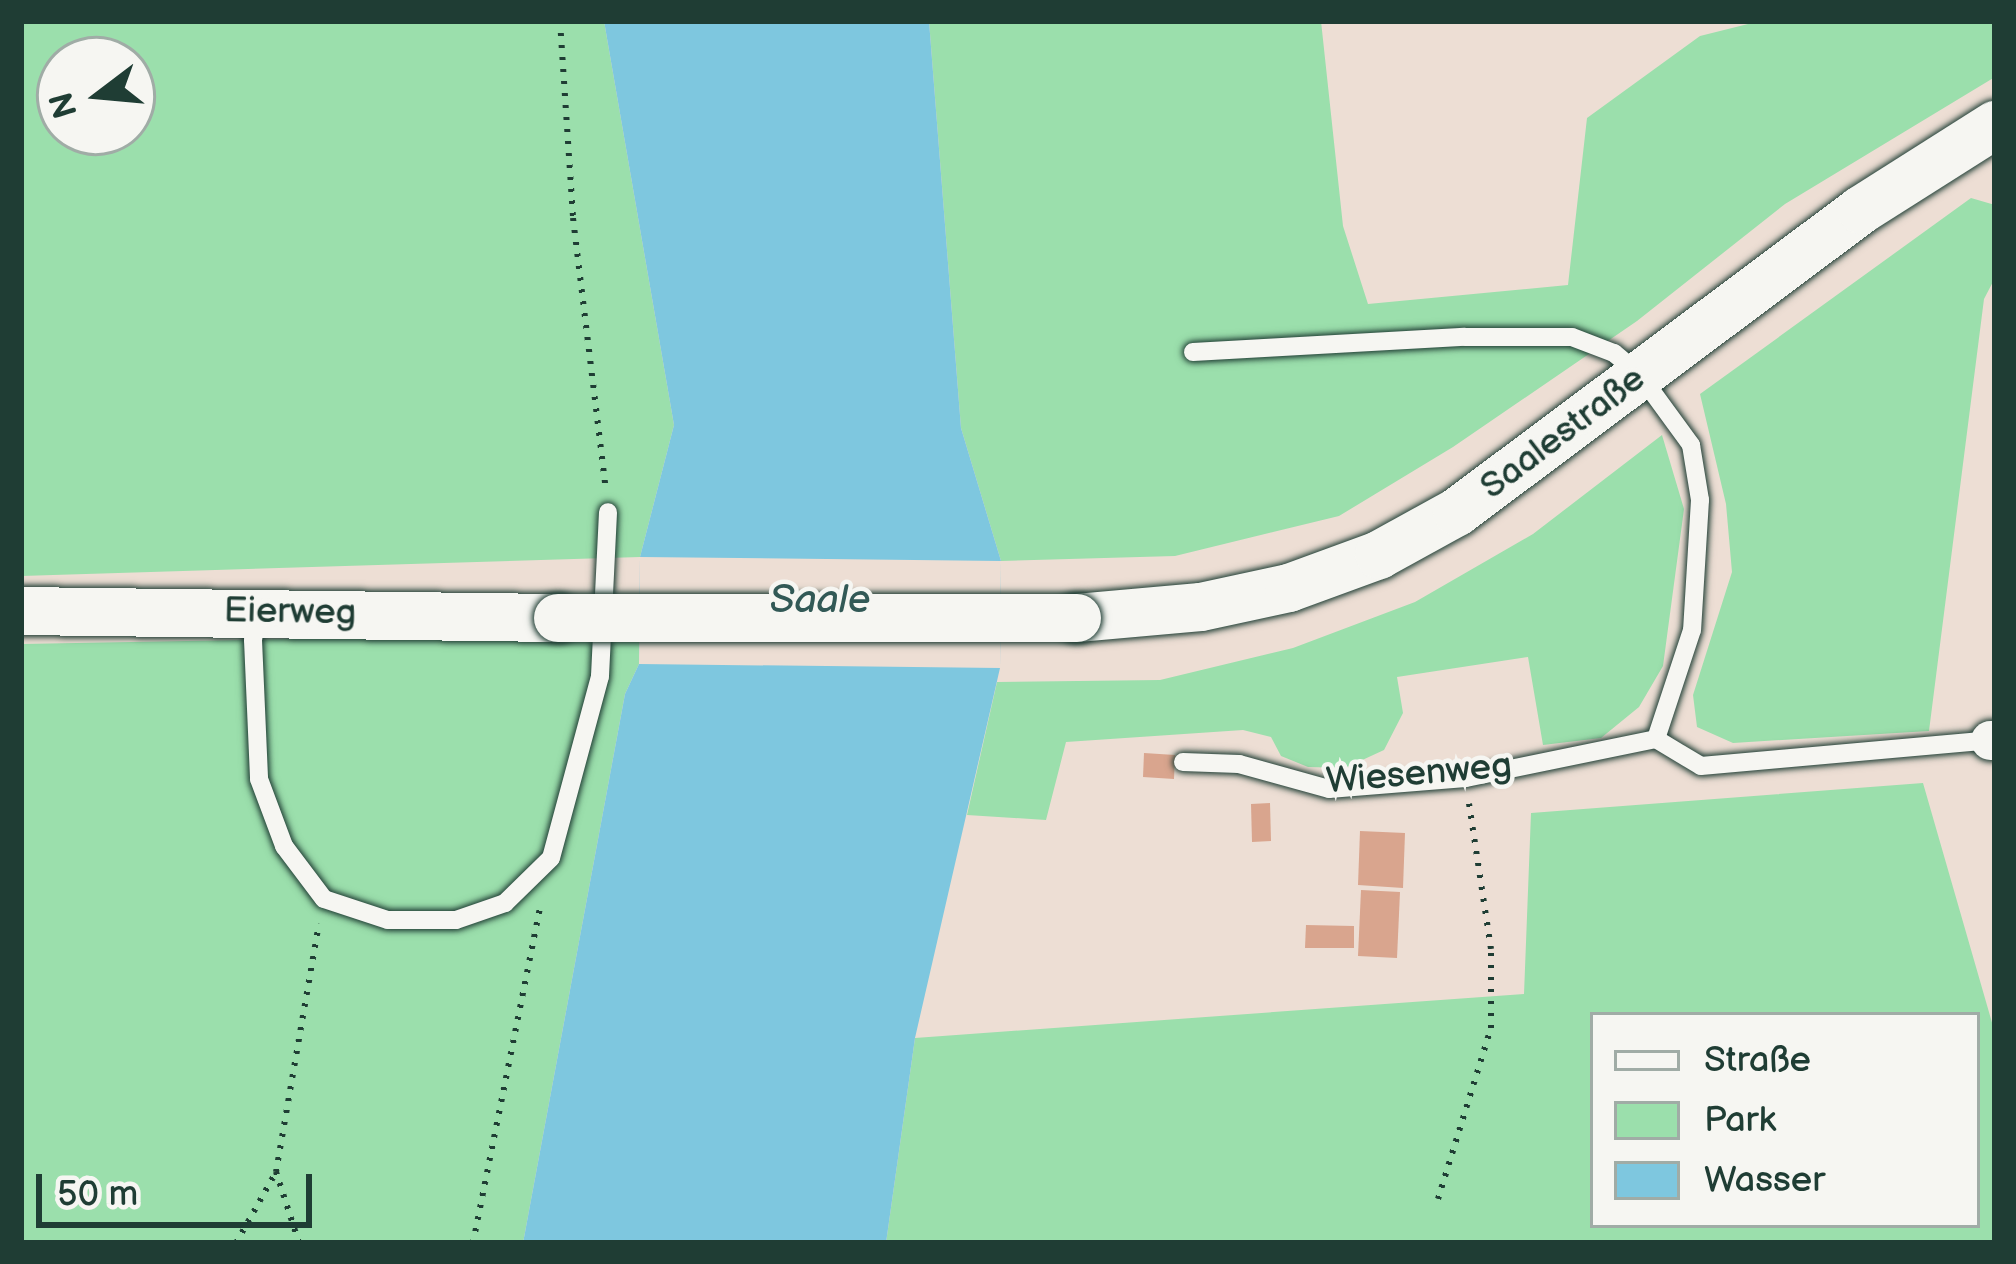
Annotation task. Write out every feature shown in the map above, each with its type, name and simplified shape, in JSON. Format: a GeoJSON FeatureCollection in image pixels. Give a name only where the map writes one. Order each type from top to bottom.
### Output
{"type":"FeatureCollection","features":[{"type":"Feature","properties":{"kind":"street","name":"Saalestraße"},"geometry":{"type":"LineString","coordinates":[[558,618],[1077,618],[1202,607],[1289,588],[1379,555],[1457,512],[1861,210],[1995,125]]}},
{"type":"Feature","properties":{"kind":"street","name":"Eierweg"},"geometry":{"type":"LineString","coordinates":[[21,611],[558,618]]}},
{"type":"Feature","properties":{"kind":"lane"},"geometry":{"type":"LineString","coordinates":[[1193,352],[1465,337],[1572,338],[1614,353],[1640,375],[1691,445],[1700,500],[1692,630],[1656,739],[1701,766],[1993,740]]}},
{"type":"Feature","properties":{"kind":"lane"},"geometry":{"type":"LineString","coordinates":[[258,611],[253,640],[260,779],[284,846],[324,898],[388,920],[456,920],[506,903],[550,859],[600,676],[608,512]]}},
{"type":"Feature","properties":{"kind":"lane","name":"Wiesenweg"},"geometry":{"type":"LineString","coordinates":[[1183,762],[1239,764],[1329,789],[1466,778],[1656,739]]}},
{"type":"Feature","properties":{"kind":"path"},"geometry":{"type":"LineString","coordinates":[[560,21],[573,218],[608,512]]}},
{"type":"Feature","properties":{"kind":"path"},"geometry":{"type":"LineString","coordinates":[[1438,1199],[1491,1028],[1492,949],[1466,778]]}},
{"type":"Feature","properties":{"kind":"path"},"geometry":{"type":"LineString","coordinates":[[472,1243],[550,859]]}},
{"type":"Feature","properties":{"kind":"path"},"geometry":{"type":"LineString","coordinates":[[236,1243],[276,1172],[324,898]]}},
{"type":"Feature","properties":{"kind":"path"},"geometry":{"type":"LineString","coordinates":[[276,1172],[299,1243]]}},
{"type":"Feature","properties":{"kind":"green space"},"geometry":{"type":"Polygon","coordinates":[[[21,21],[604,21],[674,425],[640,557],[21,576],[21,21]]]}},
{"type":"Feature","properties":{"kind":"green space"},"geometry":{"type":"Polygon","coordinates":[[[929,21],[1321,21],[1343,226],[1368,304],[1568,285],[1587,118],[1700,36],[1760,21],[1995,21],[1995,77],[1785,204],[1637,321],[1453,447],[1339,516],[1175,556],[1001,561],[961,428],[929,21]]]}},
{"type":"Feature","properties":{"kind":"green space"},"geometry":{"type":"Polygon","coordinates":[[[1971,198],[1995,205],[1995,278],[1984,299],[1929,731],[1733,743],[1697,727],[1693,695],[1732,572],[1726,504],[1700,394],[1971,198]]]}},
{"type":"Feature","properties":{"kind":"green space"},"geometry":{"type":"Polygon","coordinates":[[[1662,435],[1684,509],[1663,666],[1639,707],[1601,738],[1543,745],[1528,657],[1397,677],[1403,713],[1384,750],[1345,768],[1308,767],[1281,756],[1271,737],[1243,730],[1066,742],[1046,820],[967,815],[997,682],[1160,680],[1293,648],[1415,602],[1533,534],[1662,435]]]}},
{"type":"Feature","properties":{"kind":"green space"},"geometry":{"type":"Polygon","coordinates":[[[559,634],[639,640],[639,664],[625,694],[523,1243],[21,1243],[21,644],[559,634]]]}},
{"type":"Feature","properties":{"kind":"green space"},"geometry":{"type":"Polygon","coordinates":[[[1923,783],[1995,1033],[1995,1243],[886,1243],[915,1038],[1524,994],[1531,813],[1923,783]]]}},
{"type":"Feature","properties":{"kind":"water","name":"Saale"},"geometry":{"type":"Polygon","coordinates":[[[604,21],[929,21],[961,428],[1001,561],[1000,668],[915,1038],[886,1243],[523,1243],[625,694],[639,664],[640,557],[674,425],[604,21]]]}},
{"type":"Feature","properties":{"kind":"pier"},"geometry":{"type":"Polygon","coordinates":[[[640,557],[1001,561],[1000,668],[639,664],[640,557]]]}},
{"type":"Feature","properties":{"kind":"building"},"geometry":{"type":"Polygon","coordinates":[[[1144,753],[1175,755],[1174,779],[1143,777],[1144,753]]]}},
{"type":"Feature","properties":{"kind":"building"},"geometry":{"type":"Polygon","coordinates":[[[1270,803],[1271,841],[1252,842],[1251,804],[1270,803]]]}},
{"type":"Feature","properties":{"kind":"building"},"geometry":{"type":"Polygon","coordinates":[[[1360,831],[1405,833],[1403,888],[1358,885],[1360,831]]]}},
{"type":"Feature","properties":{"kind":"building"},"geometry":{"type":"Polygon","coordinates":[[[1361,890],[1400,892],[1397,958],[1358,956],[1361,890]]]}},
{"type":"Feature","properties":{"kind":"building"},"geometry":{"type":"Polygon","coordinates":[[[1306,925],[1354,926],[1354,948],[1305,948],[1306,925]]]}}]}
